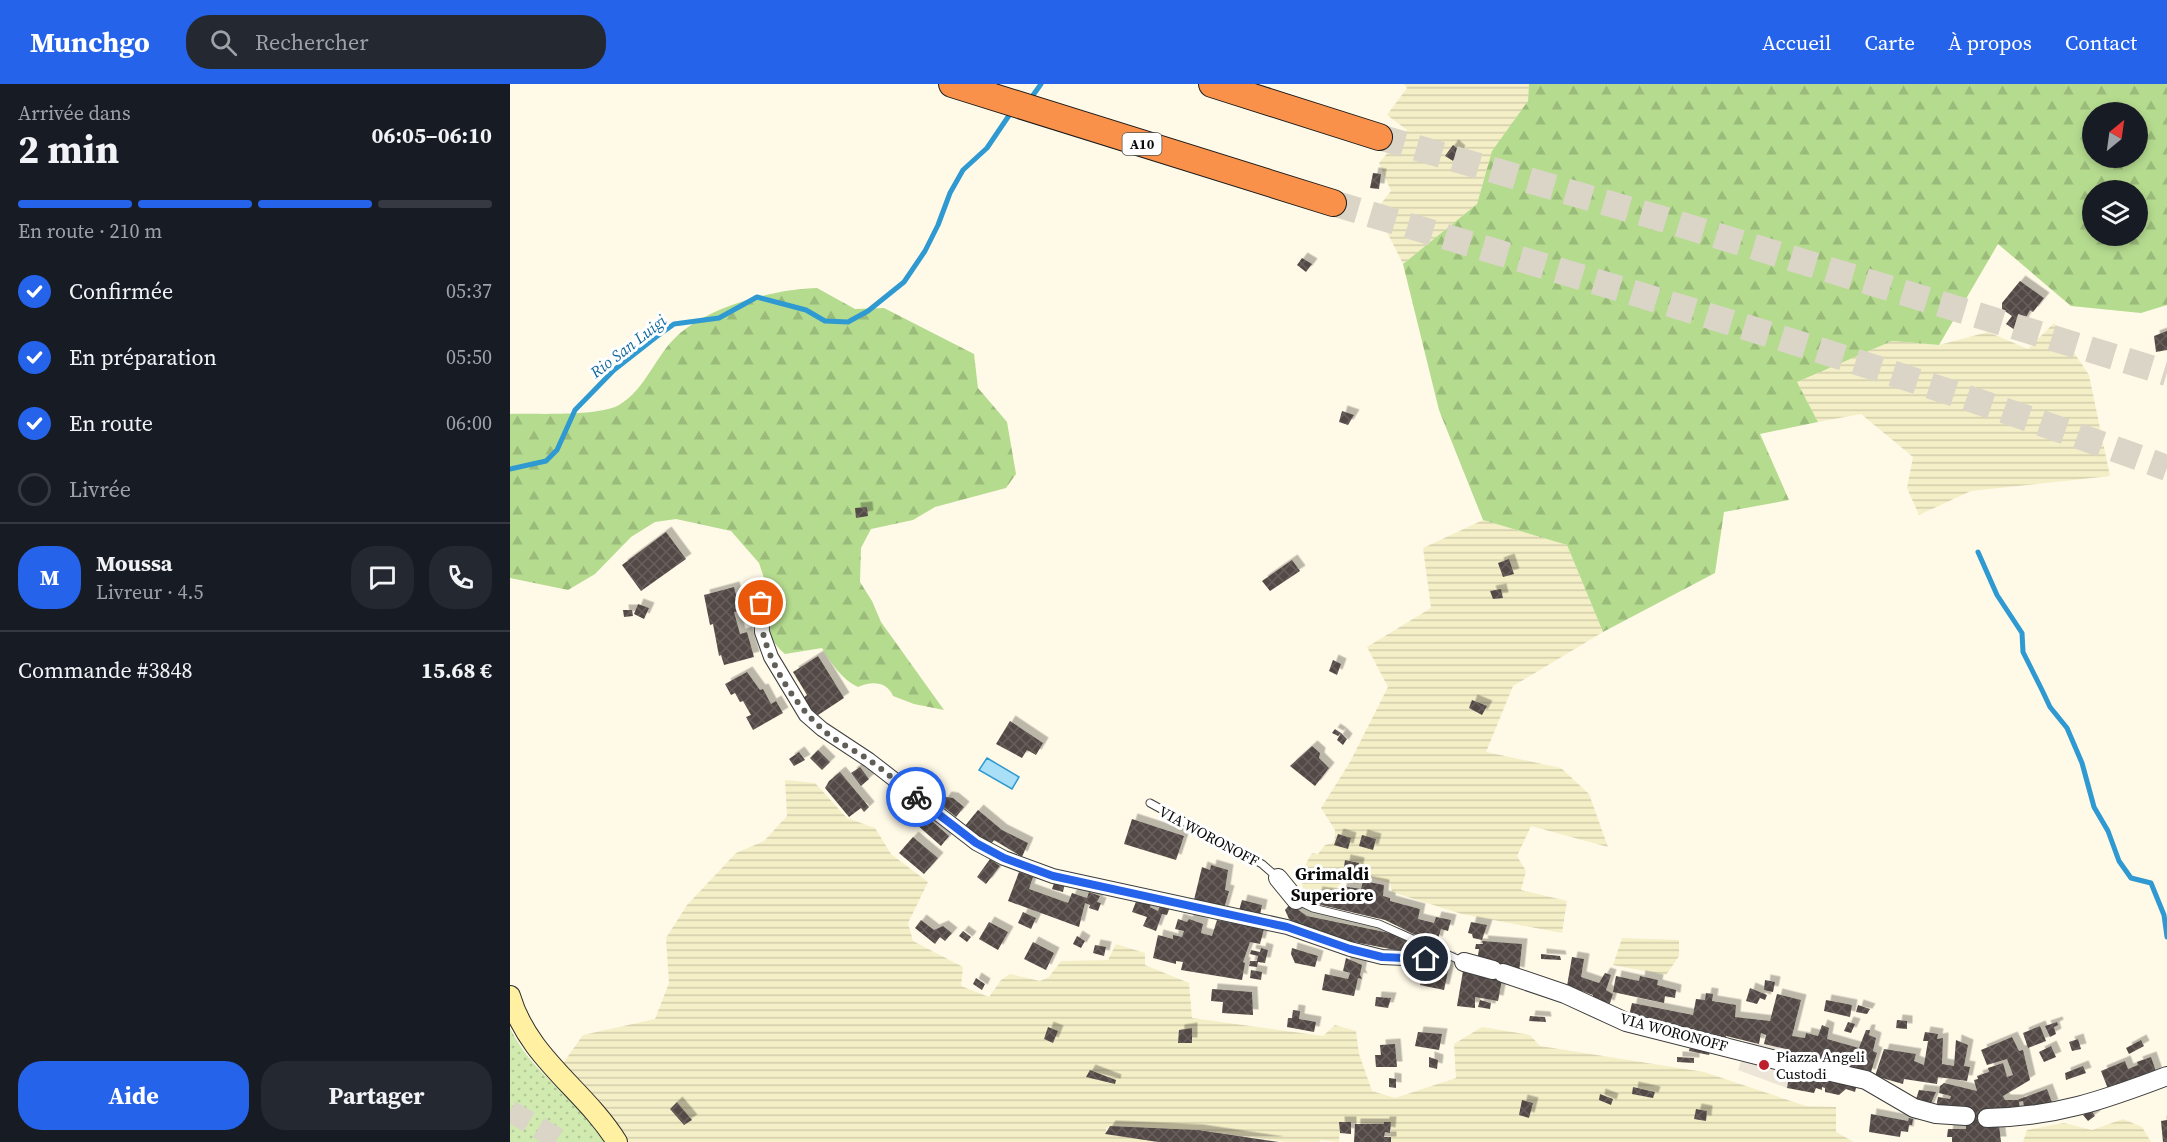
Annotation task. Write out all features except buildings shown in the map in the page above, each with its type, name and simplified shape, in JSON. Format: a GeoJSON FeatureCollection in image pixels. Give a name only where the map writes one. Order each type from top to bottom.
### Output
{"type":"FeatureCollection","features":[{"type":"Feature","properties":{"kind":"highway","name":"A10"},"geometry":{"type":"LineString","coordinates":[[952,84],[1333,203]]}},
{"type":"Feature","properties":{"kind":"highway"},"geometry":{"type":"LineString","coordinates":[[1212,84],[1379,137]]}},
{"type":"Feature","properties":{"kind":"main road"},"geometry":{"type":"LineString","coordinates":[[510,996],[522,1028],[540,1054],[591,1106],[617,1142]]}},
{"type":"Feature","properties":{"kind":"street"},"geometry":{"type":"LineString","coordinates":[[761,603],[762,632],[771,657],[806,714],[822,729],[869,760],[976,843],[1053,876],[1287,927],[1350,949],[1382,957],[1426,959]]}},
{"type":"Feature","properties":{"kind":"street","name":"VIA WORONOFF"},"geometry":{"type":"LineString","coordinates":[[1278,878],[1296,900]]}},
{"type":"Feature","properties":{"kind":"street","name":"VIA WORONOFF"},"geometry":{"type":"LineString","coordinates":[[1457,962],[1498,972],[1565,994],[1626,1022],[1866,1080],[1914,1108],[1936,1114],[1966,1116]]}},
{"type":"Feature","properties":{"kind":"street"},"geometry":{"type":"LineString","coordinates":[[1987,1118],[2022,1118],[2074,1109],[2167,1076]]}},
{"type":"Feature","properties":{"kind":"lane","name":"VIA WORONOFF"},"geometry":{"type":"LineString","coordinates":[[1150,803],[1262,864],[1278,878]]}},
{"type":"Feature","properties":{"kind":"lane","name":"VIA WORONOFF"},"geometry":{"type":"LineString","coordinates":[[1296,900],[1313,908],[1379,924],[1457,962]]}},
{"type":"Feature","properties":{"kind":"shaded area"},"geometry":{"type":"Polygon","coordinates":[[[1404,84],[1529,84],[1528,101],[1492,152],[1477,204],[1403,264],[1376,210],[1391,191],[1379,163],[1407,130],[1387,115],[1407,88],[1404,84]]]}},
{"type":"Feature","properties":{"kind":"shaded area"},"geometry":{"type":"Polygon","coordinates":[[[2054,323],[2089,375],[2110,476],[1971,491],[1919,515],[1907,488],[1913,457],[1861,414],[1818,422],[1797,382],[1892,341],[1939,345],[1988,332],[2028,349],[2054,323]]]}},
{"type":"Feature","properties":{"kind":"shaded area"},"geometry":{"type":"Polygon","coordinates":[[[1483,520],[1567,545],[1603,632],[1513,686],[1486,752],[1561,768],[1589,794],[1608,847],[1531,826],[1517,856],[1526,871],[1521,890],[1567,901],[1562,933],[1462,914],[1392,892],[1390,883],[1363,876],[1358,884],[1342,881],[1335,891],[1303,890],[1301,872],[1312,853],[1318,854],[1325,845],[1333,843],[1335,838],[1335,830],[1321,808],[1350,762],[1388,687],[1367,647],[1431,608],[1423,548],[1483,520]]]}},
{"type":"Feature","properties":{"kind":"shaded area"},"geometry":{"type":"Polygon","coordinates":[[[785,780],[815,783],[847,818],[875,828],[891,854],[928,882],[908,923],[913,941],[963,967],[961,986],[989,997],[1001,980],[1010,974],[1040,981],[1049,977],[1061,961],[1108,960],[1116,944],[1145,953],[1145,965],[1189,983],[1192,1018],[1323,1036],[1335,1025],[1356,1031],[1359,1054],[1372,1091],[1395,1098],[1456,1078],[1454,1044],[1482,1027],[1530,1035],[1540,1046],[1704,1072],[1806,1106],[1836,1107],[1836,1132],[1854,1142],[1391,1142],[1391,1122],[1384,1122],[1384,1124],[1340,1122],[1339,1142],[1320,1140],[1320,1142],[1287,1142],[1198,1130],[1110,1126],[1106,1128],[1106,1134],[1160,1142],[622,1142],[559,1069],[583,1035],[655,1019],[669,983],[666,938],[687,905],[736,853],[764,841],[787,816],[785,780]]]}},
{"type":"Feature","properties":{"kind":"shaded area"},"geometry":{"type":"Polygon","coordinates":[[[1622,938],[1679,940],[1679,956],[1666,975],[1613,965],[1622,938]]]}},
{"type":"Feature","properties":{"kind":"shaded area","name":"Piazza Angeli Custodi"},"geometry":{"type":"Polygon","coordinates":[[[1748,1041],[1786,1049],[1784,1059],[1789,1060],[1785,1074],[1789,1076],[1787,1088],[1738,1070],[1748,1041]]]}},
{"type":"Feature","properties":{"kind":"shaded area"},"geometry":{"type":"Polygon","coordinates":[[[2123,1119],[2142,1127],[2151,1142],[2023,1142],[2027,1130],[2064,1123],[2092,1130],[2123,1119]]]}},
{"type":"Feature","properties":{"kind":"green space"},"geometry":{"type":"Polygon","coordinates":[[[1529,84],[2167,84],[2167,305],[2141,313],[2071,306],[1998,244],[1939,345],[1892,341],[1797,382],[1818,422],[1760,434],[1789,500],[1724,512],[1715,573],[1603,632],[1567,545],[1483,520],[1439,410],[1403,264],[1477,204],[1492,151],[1528,101],[1529,84]]]}},
{"type":"Feature","properties":{"kind":"green space"},"geometry":{"type":"Polygon","coordinates":[[[817,288],[855,309],[884,308],[974,354],[978,388],[1007,422],[1016,474],[1006,488],[935,507],[913,520],[871,529],[861,548],[860,582],[881,622],[944,710],[914,704],[893,696],[883,685],[868,684],[858,687],[852,684],[833,665],[822,648],[785,654],[779,649],[766,623],[769,602],[764,594],[766,584],[759,563],[731,531],[676,519],[655,522],[631,537],[595,574],[568,590],[510,578],[510,414],[582,413],[619,405],[636,390],[669,344],[690,325],[743,301],[782,292],[817,288]]]}},
{"type":"Feature","properties":{"kind":"green space"},"geometry":{"type":"Polygon","coordinates":[[[510,1028],[530,1059],[582,1113],[604,1142],[510,1142],[510,1028]]]}},
{"type":"Feature","properties":{"kind":"water"},"geometry":{"type":"Polygon","coordinates":[[[987,758],[1019,777],[1012,789],[979,770],[987,758]]]}},
{"type":"Feature","properties":{"kind":"waterway","name":"Rio San Luigi"},"geometry":{"type":"LineString","coordinates":[[1031,98],[1041,84]]}},
{"type":"Feature","properties":{"kind":"waterway","name":"Rio San Luigi"},"geometry":{"type":"LineString","coordinates":[[510,469],[546,461],[557,450],[575,410],[614,370],[674,324],[719,318],[757,297],[806,310],[825,321],[848,322],[868,311],[904,282],[925,251],[950,193],[963,170],[987,148],[1010,114]]}},
{"type":"Feature","properties":{"kind":"waterway"},"geometry":{"type":"LineString","coordinates":[[1978,552],[1997,595],[2022,633],[2023,652],[2050,707],[2067,728],[2082,763],[2094,807],[2108,831],[2119,861],[2131,878],[2151,883],[2164,915],[2167,937]]}},
{"type":"Feature","properties":{"kind":"tunnel"},"geometry":{"type":"LineString","coordinates":[[1379,137],[1666,220],[2167,373]]}},
{"type":"Feature","properties":{"kind":"tunnel"},"geometry":{"type":"LineString","coordinates":[[1333,203],[1857,362],[2167,468]]}},
{"type":"Feature","properties":{"kind":"tunnel"},"geometry":{"type":"LineString","coordinates":[[1426,959],[1450,962]]}},
{"type":"Feature","properties":{"kind":"tunnel"},"geometry":{"type":"LineString","coordinates":[[510,1111],[563,1142]]}},
{"type":"Feature","properties":{"kind":"way so far"},"geometry":{"type":"LineString","coordinates":[[761,603],[762,632],[771,657],[806,714],[851,751],[869,760],[916,797]]}},
{"type":"Feature","properties":{"kind":"place","name":"Piazza Angeli Custodi"},"geometry":{"type":"Point","coordinates":[1764,1065]}},
{"type":"Feature","properties":{"kind":"district","name":"Grimaldi Superiore"},"geometry":{"type":"Point","coordinates":[1332,883]}},
{"type":"Feature","properties":{"kind":"route"},"geometry":{"type":"LineString","coordinates":[[916,797],[976,843],[1004,858],[1053,876],[1287,927],[1350,949],[1382,957],[1426,959]]}}]}
